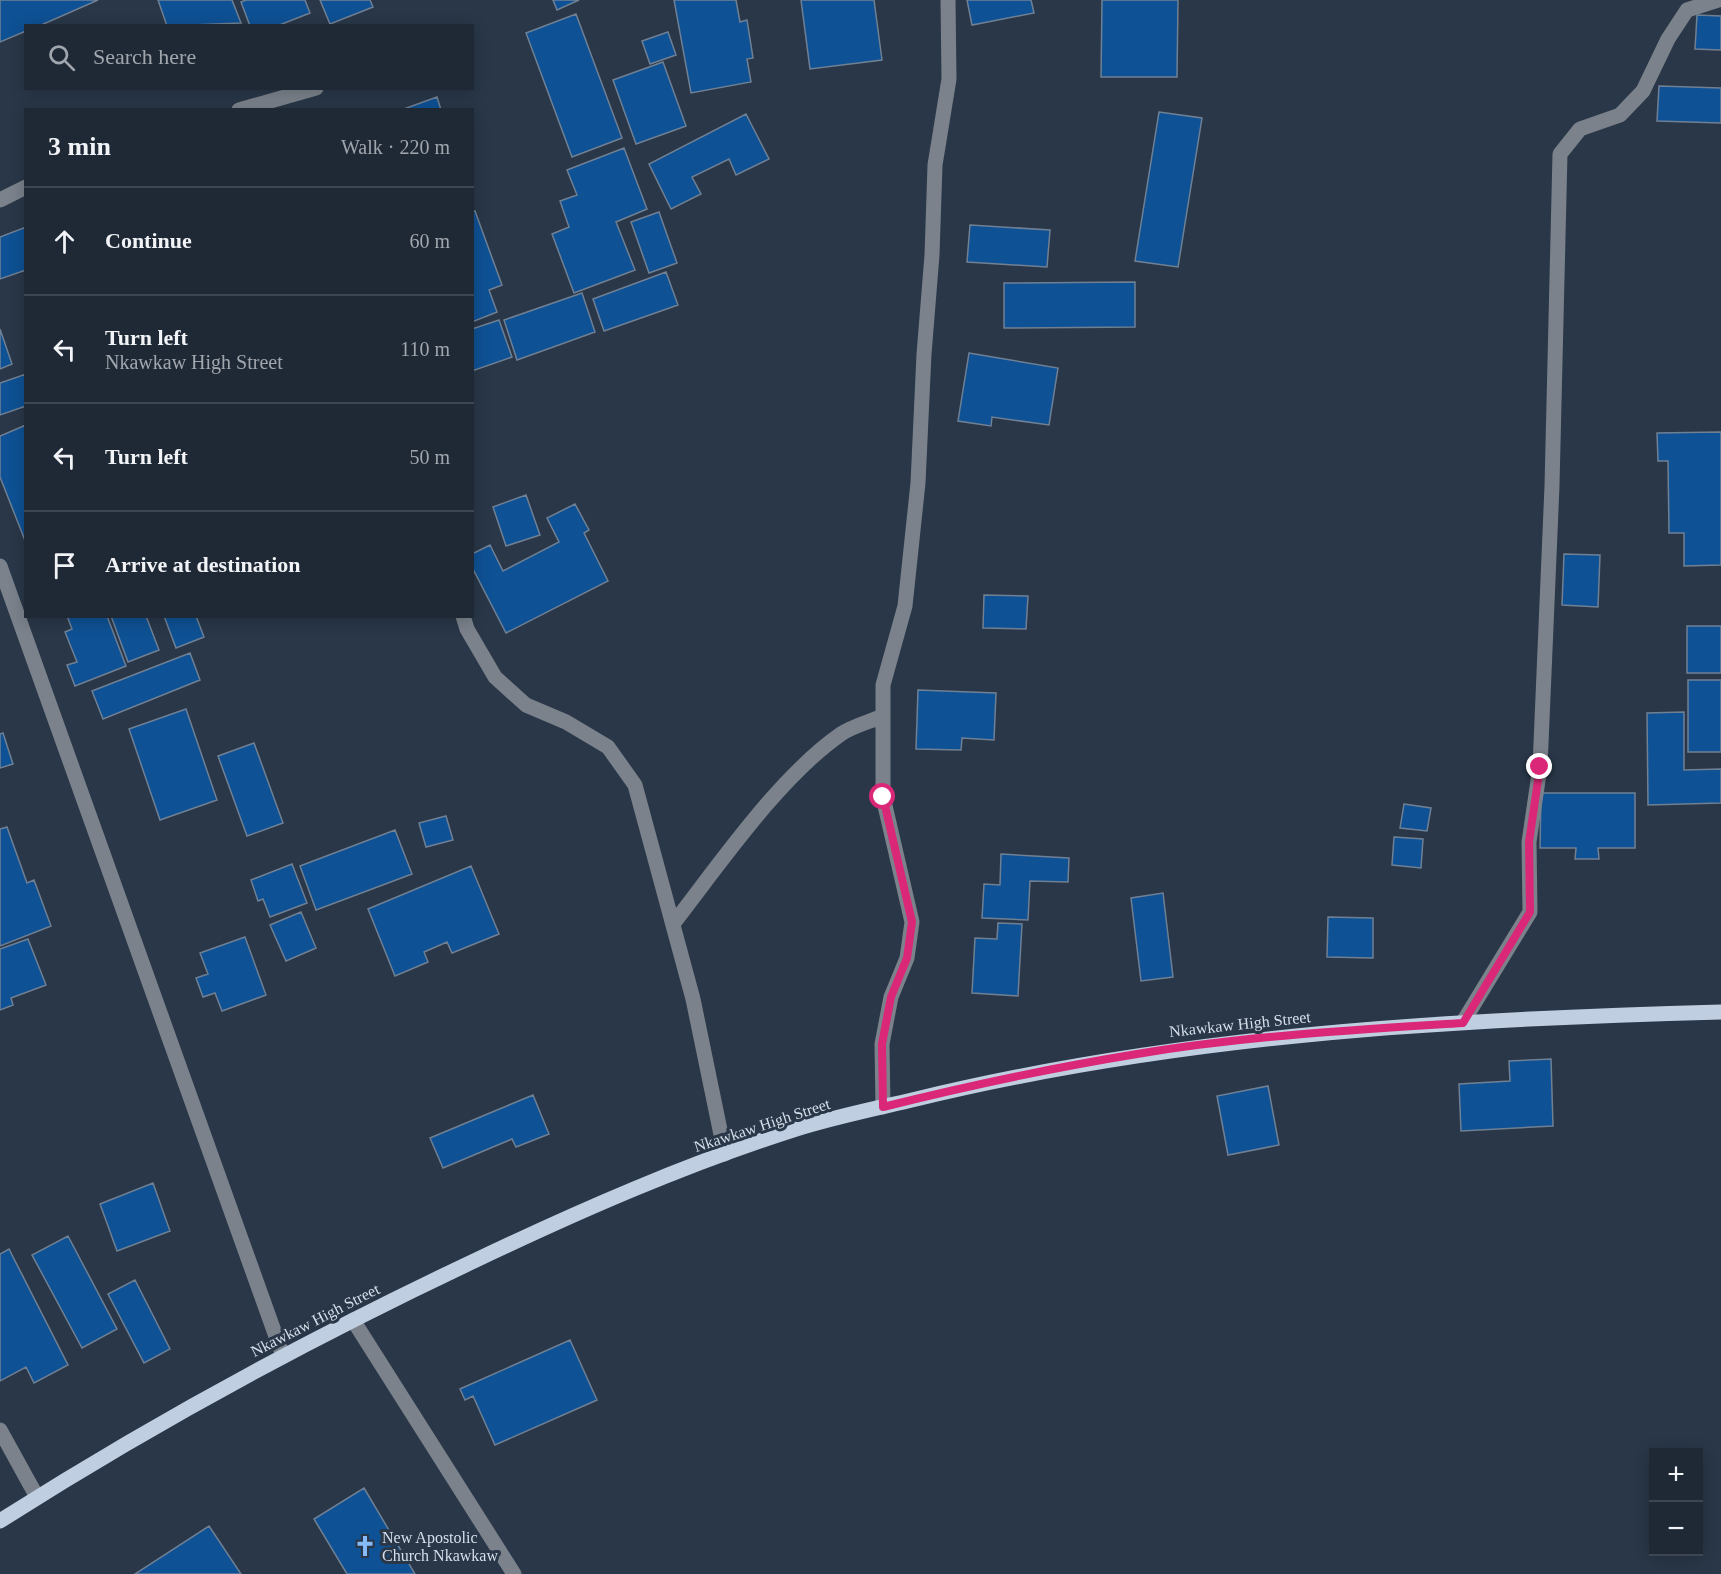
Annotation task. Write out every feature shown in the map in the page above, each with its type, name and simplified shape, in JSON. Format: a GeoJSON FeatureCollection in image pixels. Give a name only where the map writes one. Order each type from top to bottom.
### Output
{"type":"FeatureCollection","features":[{"type":"Feature","properties":{"kind":"main road","name":"Nkawkaw High Street"},"geometry":{"type":"LineString","coordinates":[[0,1521],[138,1435],[353,1320],[562,1219],[725,1154],[799,1128],[995,1080],[1138,1054],[1249,1039],[1463,1023],[1721,1012]]}},
{"type":"Feature","properties":{"kind":"street"},"geometry":{"type":"LineString","coordinates":[[883,1107],[882,1044],[891,997],[907,958],[912,922],[883,797],[883,685],[905,606],[918,483],[924,354],[932,255],[934,165],[949,79],[948,0]]}},
{"type":"Feature","properties":{"kind":"street"},"geometry":{"type":"LineString","coordinates":[[1463,1023],[1530,912],[1529,842],[1540,767],[1551,509],[1560,154],[1580,129],[1620,115],[1643,91],[1668,39],[1687,10],[1718,0]]}},
{"type":"Feature","properties":{"kind":"street"},"geometry":{"type":"LineString","coordinates":[[246,108],[309,90]]}},
{"type":"Feature","properties":{"kind":"street"},"geometry":{"type":"LineString","coordinates":[[0,200],[24,188]]}},
{"type":"Feature","properties":{"kind":"street"},"geometry":{"type":"LineString","coordinates":[[0,566],[283,1356]]}},
{"type":"Feature","properties":{"kind":"street"},"geometry":{"type":"LineString","coordinates":[[464,618],[467,629],[495,677],[526,705],[566,722],[608,747],[635,785],[693,999],[725,1154]]}},
{"type":"Feature","properties":{"kind":"street"},"geometry":{"type":"LineString","coordinates":[[673,924],[758,816],[805,765],[842,734],[883,716]]}},
{"type":"Feature","properties":{"kind":"street"},"geometry":{"type":"LineString","coordinates":[[353,1320],[514,1574]]}},
{"type":"Feature","properties":{"kind":"street"},"geometry":{"type":"LineString","coordinates":[[0,1430],[37,1497]]}},
{"type":"Feature","properties":{"kind":"building"},"geometry":{"type":"Polygon","coordinates":[[[0,0],[98,0],[44,24],[24,24],[24,32],[0,42],[0,0]]]}},
{"type":"Feature","properties":{"kind":"building"},"geometry":{"type":"Polygon","coordinates":[[[158,0],[232,0],[241,23],[216,24],[166,24],[158,0]]]}},
{"type":"Feature","properties":{"kind":"building"},"geometry":{"type":"Polygon","coordinates":[[[246,0],[305,0],[310,13],[282,24],[249,24],[241,2],[246,0]]]}},
{"type":"Feature","properties":{"kind":"building"},"geometry":{"type":"Polygon","coordinates":[[[320,0],[370,0],[373,7],[330,24],[320,0]]]}},
{"type":"Feature","properties":{"kind":"building"},"geometry":{"type":"Polygon","coordinates":[[[553,0],[579,0],[557,10],[553,0]]]}},
{"type":"Feature","properties":{"kind":"building"},"geometry":{"type":"Polygon","coordinates":[[[674,0],[736,0],[740,22],[747,20],[753,58],[747,59],[751,82],[691,93],[674,0]]]}},
{"type":"Feature","properties":{"kind":"building"},"geometry":{"type":"Polygon","coordinates":[[[801,0],[874,0],[882,60],[810,69],[801,0]]]}},
{"type":"Feature","properties":{"kind":"building"},"geometry":{"type":"Polygon","coordinates":[[[967,0],[1031,0],[1034,13],[972,25],[967,0]]]}},
{"type":"Feature","properties":{"kind":"building"},"geometry":{"type":"Polygon","coordinates":[[[1102,0],[1178,0],[1177,77],[1101,77],[1102,0]]]}},
{"type":"Feature","properties":{"kind":"building"},"geometry":{"type":"Polygon","coordinates":[[[576,14],[622,138],[572,157],[526,33],[576,14]]]}},
{"type":"Feature","properties":{"kind":"building"},"geometry":{"type":"Polygon","coordinates":[[[1697,15],[1721,16],[1721,50],[1695,49],[1697,15]]]}},
{"type":"Feature","properties":{"kind":"building"},"geometry":{"type":"Polygon","coordinates":[[[668,32],[676,55],[650,64],[642,41],[668,32]]]}},
{"type":"Feature","properties":{"kind":"building"},"geometry":{"type":"Polygon","coordinates":[[[663,62],[686,126],[636,144],[613,80],[663,62]]]}},
{"type":"Feature","properties":{"kind":"building"},"geometry":{"type":"Polygon","coordinates":[[[1659,86],[1721,88],[1721,123],[1657,121],[1659,86]]]}},
{"type":"Feature","properties":{"kind":"building"},"geometry":{"type":"Polygon","coordinates":[[[437,97],[440,108],[407,108],[437,97]]]}},
{"type":"Feature","properties":{"kind":"building"},"geometry":{"type":"Polygon","coordinates":[[[1159,112],[1202,118],[1178,267],[1135,261],[1159,112]]]}},
{"type":"Feature","properties":{"kind":"building"},"geometry":{"type":"Polygon","coordinates":[[[746,114],[769,159],[736,175],[729,159],[692,177],[701,194],[671,209],[649,164],[746,114]]]}},
{"type":"Feature","properties":{"kind":"building"},"geometry":{"type":"Polygon","coordinates":[[[624,148],[647,209],[616,222],[635,270],[574,293],[552,234],[569,227],[560,201],[577,195],[567,170],[624,148]]]}},
{"type":"Feature","properties":{"kind":"building"},"geometry":{"type":"Polygon","coordinates":[[[474,211],[502,285],[489,290],[497,312],[474,321],[474,211]]]}},
{"type":"Feature","properties":{"kind":"building"},"geometry":{"type":"Polygon","coordinates":[[[659,212],[677,263],[649,273],[631,222],[659,212]]]}},
{"type":"Feature","properties":{"kind":"building"},"geometry":{"type":"Polygon","coordinates":[[[970,225],[1050,230],[1047,267],[967,262],[970,225]]]}},
{"type":"Feature","properties":{"kind":"building"},"geometry":{"type":"Polygon","coordinates":[[[24,228],[24,271],[0,279],[0,237],[24,228]]]}},
{"type":"Feature","properties":{"kind":"building"},"geometry":{"type":"Polygon","coordinates":[[[666,272],[678,305],[604,331],[593,299],[666,272]]]}},
{"type":"Feature","properties":{"kind":"building"},"geometry":{"type":"Polygon","coordinates":[[[1135,282],[1135,327],[1004,328],[1004,283],[1135,282]]]}},
{"type":"Feature","properties":{"kind":"building"},"geometry":{"type":"Polygon","coordinates":[[[582,293],[595,332],[517,360],[504,320],[582,293]]]}},
{"type":"Feature","properties":{"kind":"building"},"geometry":{"type":"Polygon","coordinates":[[[499,320],[512,357],[474,370],[474,328],[499,320]]]}},
{"type":"Feature","properties":{"kind":"building"},"geometry":{"type":"Polygon","coordinates":[[[0,329],[12,364],[0,369],[0,329]]]}},
{"type":"Feature","properties":{"kind":"building"},"geometry":{"type":"Polygon","coordinates":[[[969,353],[1058,368],[1049,425],[992,417],[991,426],[958,421],[969,353]]]}},
{"type":"Feature","properties":{"kind":"building"},"geometry":{"type":"Polygon","coordinates":[[[24,375],[24,407],[0,415],[0,383],[24,375]]]}},
{"type":"Feature","properties":{"kind":"building"},"geometry":{"type":"Polygon","coordinates":[[[24,426],[24,538],[0,477],[0,436],[24,426]]]}},
{"type":"Feature","properties":{"kind":"building"},"geometry":{"type":"Polygon","coordinates":[[[1721,432],[1721,565],[1684,566],[1684,533],[1669,533],[1668,461],[1658,461],[1657,433],[1721,432]]]}},
{"type":"Feature","properties":{"kind":"building"},"geometry":{"type":"Polygon","coordinates":[[[526,495],[540,535],[506,546],[493,507],[526,495]]]}},
{"type":"Feature","properties":{"kind":"building"},"geometry":{"type":"Polygon","coordinates":[[[575,504],[589,530],[584,533],[608,581],[506,633],[474,571],[474,553],[490,545],[503,571],[559,542],[547,518],[575,504]]]}},
{"type":"Feature","properties":{"kind":"building"},"geometry":{"type":"Polygon","coordinates":[[[1564,554],[1600,555],[1598,607],[1562,605],[1564,554]]]}},
{"type":"Feature","properties":{"kind":"building"},"geometry":{"type":"Polygon","coordinates":[[[984,595],[1028,596],[1026,629],[983,628],[984,595]]]}},
{"type":"Feature","properties":{"kind":"building"},"geometry":{"type":"Polygon","coordinates":[[[68,618],[108,618],[126,666],[75,686],[67,665],[77,662],[65,632],[72,629],[68,618]]]}},
{"type":"Feature","properties":{"kind":"building"},"geometry":{"type":"Polygon","coordinates":[[[112,618],[147,618],[159,650],[128,662],[112,618]]]}},
{"type":"Feature","properties":{"kind":"building"},"geometry":{"type":"Polygon","coordinates":[[[165,618],[197,618],[204,637],[176,648],[165,618]]]}},
{"type":"Feature","properties":{"kind":"building"},"geometry":{"type":"Polygon","coordinates":[[[1687,626],[1721,626],[1721,673],[1687,673],[1687,626]]]}},
{"type":"Feature","properties":{"kind":"building"},"geometry":{"type":"Polygon","coordinates":[[[190,653],[200,680],[103,719],[92,691],[190,653]]]}},
{"type":"Feature","properties":{"kind":"building"},"geometry":{"type":"Polygon","coordinates":[[[1688,680],[1721,680],[1721,752],[1688,752],[1688,680]]]}},
{"type":"Feature","properties":{"kind":"building"},"geometry":{"type":"Polygon","coordinates":[[[918,690],[996,693],[994,740],[962,738],[961,750],[916,749],[918,690]]]}},
{"type":"Feature","properties":{"kind":"building"},"geometry":{"type":"Polygon","coordinates":[[[186,709],[217,800],[160,820],[129,729],[186,709]]]}},
{"type":"Feature","properties":{"kind":"building"},"geometry":{"type":"Polygon","coordinates":[[[1684,712],[1684,770],[1721,769],[1721,803],[1648,805],[1647,713],[1684,712]]]}},
{"type":"Feature","properties":{"kind":"building"},"geometry":{"type":"Polygon","coordinates":[[[3,733],[13,764],[0,768],[0,734],[3,733]]]}},
{"type":"Feature","properties":{"kind":"building"},"geometry":{"type":"Polygon","coordinates":[[[254,743],[283,823],[247,836],[218,756],[254,743]]]}},
{"type":"Feature","properties":{"kind":"building"},"geometry":{"type":"Polygon","coordinates":[[[1541,793],[1635,793],[1635,848],[1598,848],[1599,859],[1575,859],[1576,848],[1540,848],[1541,793]]]}},
{"type":"Feature","properties":{"kind":"building"},"geometry":{"type":"Polygon","coordinates":[[[1404,804],[1431,808],[1427,831],[1400,828],[1404,804]]]}},
{"type":"Feature","properties":{"kind":"building"},"geometry":{"type":"Polygon","coordinates":[[[446,816],[453,840],[426,847],[419,823],[446,816]]]}},
{"type":"Feature","properties":{"kind":"building"},"geometry":{"type":"Polygon","coordinates":[[[7,827],[27,883],[34,880],[51,926],[0,946],[0,829],[7,827]]]}},
{"type":"Feature","properties":{"kind":"building"},"geometry":{"type":"Polygon","coordinates":[[[395,830],[412,874],[316,910],[300,866],[395,830]]]}},
{"type":"Feature","properties":{"kind":"building"},"geometry":{"type":"Polygon","coordinates":[[[1394,837],[1423,839],[1421,868],[1392,865],[1394,837]]]}},
{"type":"Feature","properties":{"kind":"building"},"geometry":{"type":"Polygon","coordinates":[[[1001,854],[1069,858],[1068,882],[1030,881],[1028,920],[982,918],[984,884],[1000,885],[1001,854]]]}},
{"type":"Feature","properties":{"kind":"building"},"geometry":{"type":"Polygon","coordinates":[[[292,864],[307,903],[270,917],[263,899],[258,901],[251,880],[292,864]]]}},
{"type":"Feature","properties":{"kind":"building"},"geometry":{"type":"Polygon","coordinates":[[[471,866],[499,934],[452,953],[447,942],[424,952],[428,962],[395,976],[368,909],[471,866]]]}},
{"type":"Feature","properties":{"kind":"building"},"geometry":{"type":"Polygon","coordinates":[[[1163,893],[1173,977],[1141,981],[1131,898],[1163,893]]]}},
{"type":"Feature","properties":{"kind":"building"},"geometry":{"type":"Polygon","coordinates":[[[301,912],[316,948],[286,961],[270,925],[301,912]]]}},
{"type":"Feature","properties":{"kind":"building"},"geometry":{"type":"Polygon","coordinates":[[[1328,917],[1373,918],[1373,958],[1327,957],[1328,917]]]}},
{"type":"Feature","properties":{"kind":"building"},"geometry":{"type":"Polygon","coordinates":[[[998,923],[1022,924],[1018,996],[972,993],[975,938],[997,939],[998,923]]]}},
{"type":"Feature","properties":{"kind":"building"},"geometry":{"type":"Polygon","coordinates":[[[245,937],[266,995],[222,1011],[215,993],[203,997],[196,978],[208,974],[200,953],[245,937]]]}},
{"type":"Feature","properties":{"kind":"building"},"geometry":{"type":"Polygon","coordinates":[[[28,939],[46,985],[11,998],[13,1005],[0,1010],[0,949],[28,939]]]}},
{"type":"Feature","properties":{"kind":"building"},"geometry":{"type":"Polygon","coordinates":[[[1551,1059],[1553,1126],[1461,1131],[1459,1084],[1510,1081],[1509,1061],[1551,1059]]]}},
{"type":"Feature","properties":{"kind":"building"},"geometry":{"type":"Polygon","coordinates":[[[1268,1086],[1279,1145],[1228,1155],[1217,1096],[1268,1086]]]}},
{"type":"Feature","properties":{"kind":"building"},"geometry":{"type":"Polygon","coordinates":[[[533,1095],[549,1134],[516,1147],[512,1139],[443,1168],[430,1138],[533,1095]]]}},
{"type":"Feature","properties":{"kind":"building"},"geometry":{"type":"Polygon","coordinates":[[[153,1183],[170,1231],[117,1251],[100,1204],[153,1183]]]}},
{"type":"Feature","properties":{"kind":"building"},"geometry":{"type":"Polygon","coordinates":[[[68,1236],[117,1329],[82,1348],[32,1255],[68,1236]]]}},
{"type":"Feature","properties":{"kind":"building"},"geometry":{"type":"Polygon","coordinates":[[[9,1249],[68,1365],[34,1383],[26,1367],[0,1381],[0,1254],[9,1249]]]}},
{"type":"Feature","properties":{"kind":"building"},"geometry":{"type":"Polygon","coordinates":[[[135,1280],[170,1349],[144,1363],[108,1294],[135,1280]]]}},
{"type":"Feature","properties":{"kind":"building"},"geometry":{"type":"Polygon","coordinates":[[[570,1340],[597,1400],[495,1445],[473,1396],[465,1400],[460,1389],[570,1340]]]}},
{"type":"Feature","properties":{"kind":"building","name":"New Apostolic Church Nkawkaw"},"geometry":{"type":"Polygon","coordinates":[[[364,1488],[415,1574],[347,1574],[314,1519],[364,1488]]]}},
{"type":"Feature","properties":{"kind":"building"},"geometry":{"type":"Polygon","coordinates":[[[209,1526],[241,1574],[135,1574],[209,1526]]]}},
{"type":"Feature","properties":{"kind":"place","name":"New Apostolic Church Nkawkaw"},"geometry":{"type":"Point","coordinates":[365,1546]}},
{"type":"Feature","properties":{"kind":"route"},"geometry":{"type":"LineString","coordinates":[[883,797],[912,922],[907,958],[891,997],[882,1044],[883,1107],[995,1080],[1138,1054],[1249,1039],[1463,1023],[1530,912],[1529,842],[1540,767]]}}]}
